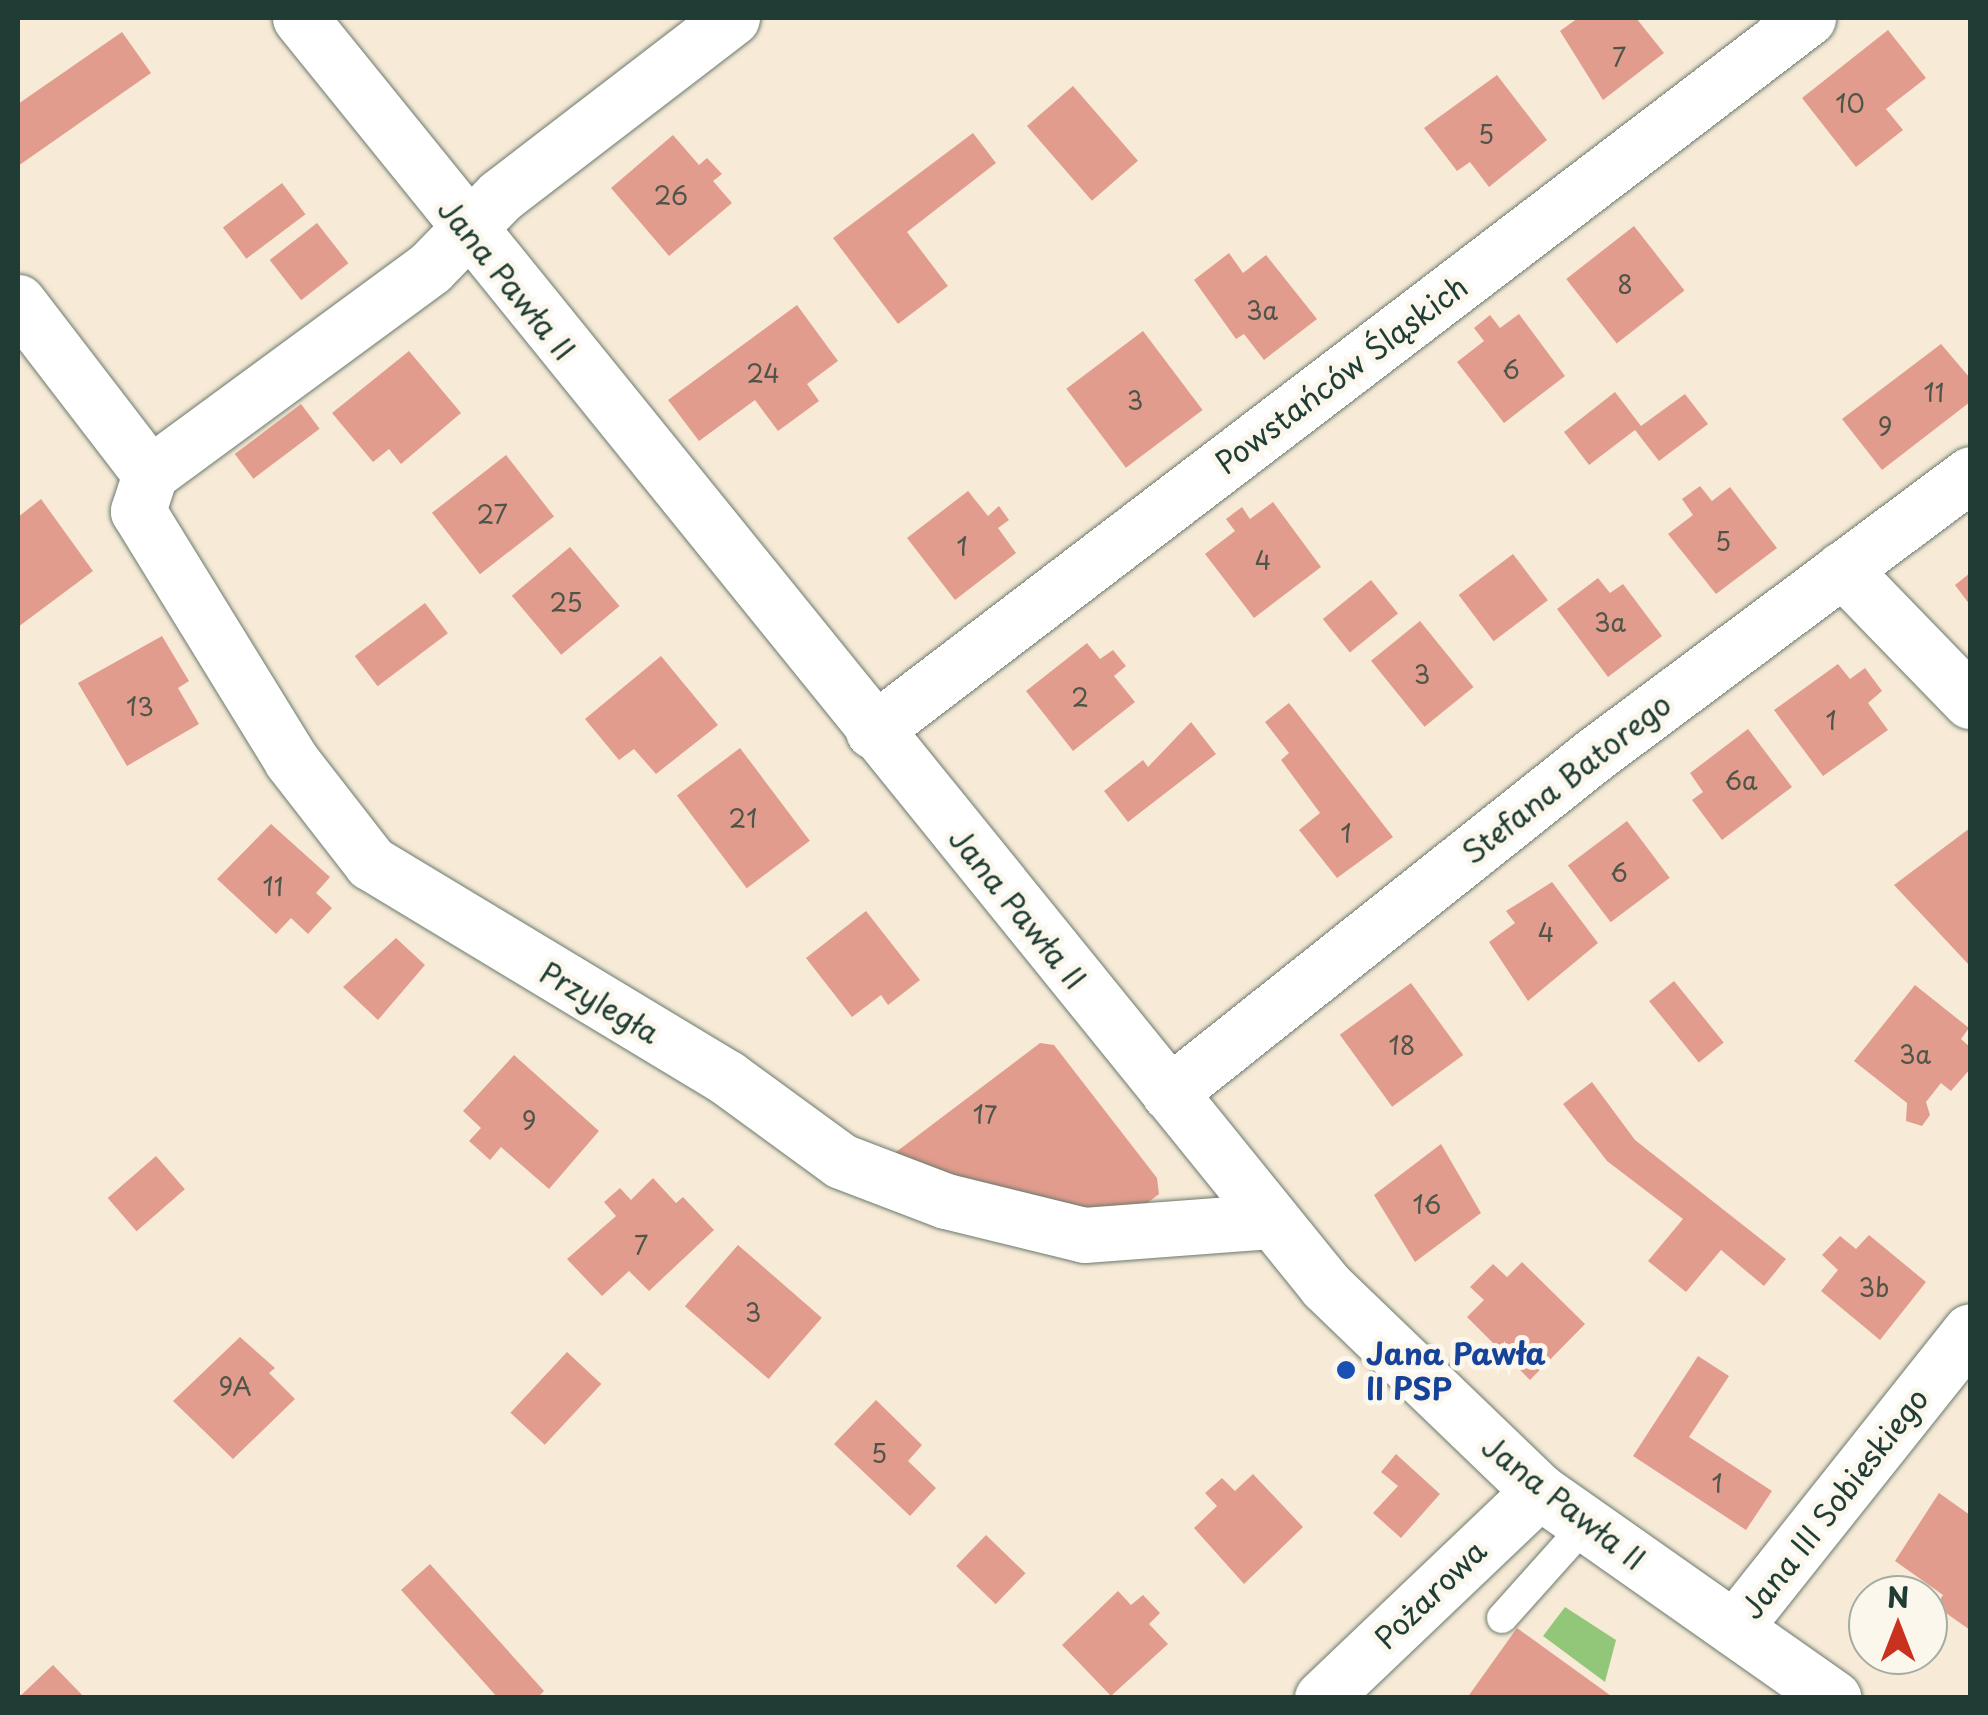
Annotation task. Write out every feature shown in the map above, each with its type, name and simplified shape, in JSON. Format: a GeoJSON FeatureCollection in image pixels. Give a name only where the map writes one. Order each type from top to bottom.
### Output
{"type":"FeatureCollection","features":[{"type":"Feature","properties":{"kind":"street","name":"Jana Pawła II"},"geometry":{"type":"LineString","coordinates":[[300,18],[465,228],[1270,1221],[1382,1344],[1539,1490],[1834,1698]]}},
{"type":"Feature","properties":{"kind":"street"},"geometry":{"type":"LineString","coordinates":[[18,302],[150,474],[430,268],[465,228],[732,18]]}},
{"type":"Feature","properties":{"kind":"street","name":"Powstańców Śląskich"},"geometry":{"type":"LineString","coordinates":[[873,731],[1808,18]]}},
{"type":"Feature","properties":{"kind":"street","name":"Przyległa"},"geometry":{"type":"LineString","coordinates":[[150,474],[138,512],[291,760],[370,863],[726,1077],[841,1161],[946,1200],[1084,1235],[1270,1221]]}},
{"type":"Feature","properties":{"kind":"street","name":"Stefana Batorego"},"geometry":{"type":"LineString","coordinates":[[1169,1093],[1595,754],[1970,474]]}},
{"type":"Feature","properties":{"kind":"street"},"geometry":{"type":"LineString","coordinates":[[1842,570],[1970,701]]}},
{"type":"Feature","properties":{"kind":"street","name":"Jana III Sobieskiego"},"geometry":{"type":"LineString","coordinates":[[1734,1628],[1970,1331]]}},
{"type":"Feature","properties":{"kind":"street","name":"Pożarowa"},"geometry":{"type":"LineString","coordinates":[[1322,1698],[1539,1490]]}},
{"type":"Feature","properties":{"kind":"lane"},"geometry":{"type":"LineString","coordinates":[[1502,1618],[1586,1524]]}},
{"type":"Feature","properties":{"kind":"green space"},"geometry":{"type":"Polygon","coordinates":[[[1565,1607],[1616,1640],[1605,1682],[1543,1636],[1565,1607]]]}},
{"type":"Feature","properties":{"kind":"building"},"geometry":{"type":"Polygon","coordinates":[[[1578,18],[1636,18],[1664,53],[1603,100],[1560,31],[1578,18]]]}},
{"type":"Feature","properties":{"kind":"building"},"geometry":{"type":"Polygon","coordinates":[[[1888,30],[1926,78],[1886,109],[1903,130],[1856,167],[1802,98],[1888,30]]]}},
{"type":"Feature","properties":{"kind":"building"},"geometry":{"type":"Polygon","coordinates":[[[122,32],[151,73],[18,166],[18,104],[122,32]]]}},
{"type":"Feature","properties":{"kind":"building"},"geometry":{"type":"Polygon","coordinates":[[[1497,75],[1547,140],[1489,187],[1470,162],[1457,171],[1424,128],[1497,75]]]}},
{"type":"Feature","properties":{"kind":"building"},"geometry":{"type":"Polygon","coordinates":[[[1073,86],[1138,161],[1092,201],[1027,126],[1073,86]]]}},
{"type":"Feature","properties":{"kind":"building"},"geometry":{"type":"Polygon","coordinates":[[[973,133],[996,163],[907,232],[948,286],[898,324],[833,238],[973,133]]]}},
{"type":"Feature","properties":{"kind":"building"},"geometry":{"type":"Polygon","coordinates":[[[673,135],[699,165],[707,158],[722,174],[713,181],[732,203],[669,256],[611,188],[673,135]]]}},
{"type":"Feature","properties":{"kind":"building"},"geometry":{"type":"Polygon","coordinates":[[[282,183],[305,214],[246,259],[223,228],[282,183]]]}},
{"type":"Feature","properties":{"kind":"building"},"geometry":{"type":"Polygon","coordinates":[[[317,223],[348,263],[301,300],[270,260],[317,223]]]}},
{"type":"Feature","properties":{"kind":"building"},"geometry":{"type":"Polygon","coordinates":[[[1634,226],[1684,291],[1617,344],[1566,279],[1634,226]]]}},
{"type":"Feature","properties":{"kind":"building"},"geometry":{"type":"Polygon","coordinates":[[[1229,253],[1243,273],[1266,255],[1317,319],[1264,360],[1244,334],[1236,339],[1194,280],[1229,253]]]}},
{"type":"Feature","properties":{"kind":"building"},"geometry":{"type":"Polygon","coordinates":[[[797,305],[838,361],[807,384],[819,401],[778,431],[755,400],[699,441],[668,400],[797,305]]]}},
{"type":"Feature","properties":{"kind":"building"},"geometry":{"type":"Polygon","coordinates":[[[1519,314],[1565,376],[1504,423],[1457,362],[1484,341],[1474,328],[1490,315],[1500,328],[1519,314]]]}},
{"type":"Feature","properties":{"kind":"building"},"geometry":{"type":"Polygon","coordinates":[[[1143,331],[1203,410],[1126,468],[1066,389],[1143,331]]]}},
{"type":"Feature","properties":{"kind":"building"},"geometry":{"type":"Polygon","coordinates":[[[1941,344],[1970,378],[1970,402],[1882,470],[1842,419],[1941,344]]]}},
{"type":"Feature","properties":{"kind":"building"},"geometry":{"type":"Polygon","coordinates":[[[409,351],[461,413],[401,464],[389,449],[373,462],[332,413],[409,351]]]}},
{"type":"Feature","properties":{"kind":"building"},"geometry":{"type":"Polygon","coordinates":[[[1615,392],[1641,426],[1685,394],[1708,424],[1659,461],[1635,430],[1589,465],[1564,432],[1615,392]]]}},
{"type":"Feature","properties":{"kind":"building"},"geometry":{"type":"Polygon","coordinates":[[[301,404],[320,429],[253,479],[235,454],[301,404]]]}},
{"type":"Feature","properties":{"kind":"building"},"geometry":{"type":"Polygon","coordinates":[[[506,455],[554,516],[480,574],[432,513],[506,455]]]}},
{"type":"Feature","properties":{"kind":"building"},"geometry":{"type":"Polygon","coordinates":[[[1700,486],[1712,501],[1730,487],[1777,548],[1716,594],[1668,534],[1693,515],[1682,499],[1700,486]]]}},
{"type":"Feature","properties":{"kind":"building"},"geometry":{"type":"Polygon","coordinates":[[[968,491],[988,516],[999,506],[1009,520],[998,528],[1016,553],[955,600],[907,538],[968,491]]]}},
{"type":"Feature","properties":{"kind":"building"},"geometry":{"type":"Polygon","coordinates":[[[41,499],[93,571],[18,627],[18,517],[41,499]]]}},
{"type":"Feature","properties":{"kind":"building"},"geometry":{"type":"Polygon","coordinates":[[[1273,502],[1321,567],[1254,618],[1205,554],[1235,531],[1226,519],[1242,507],[1250,519],[1273,502]]]}},
{"type":"Feature","properties":{"kind":"building"},"geometry":{"type":"Polygon","coordinates":[[[570,547],[619,606],[561,655],[512,596],[570,547]]]}},
{"type":"Feature","properties":{"kind":"building"},"geometry":{"type":"Polygon","coordinates":[[[1513,554],[1548,600],[1494,641],[1459,595],[1513,554]]]}},
{"type":"Feature","properties":{"kind":"building"},"geometry":{"type":"Polygon","coordinates":[[[1970,573],[1970,605],[1955,585],[1970,573]]]}},
{"type":"Feature","properties":{"kind":"building"},"geometry":{"type":"Polygon","coordinates":[[[1598,578],[1610,593],[1623,584],[1662,636],[1608,677],[1557,609],[1598,578]]]}},
{"type":"Feature","properties":{"kind":"building"},"geometry":{"type":"Polygon","coordinates":[[[1371,580],[1398,613],[1350,652],[1323,619],[1371,580]]]}},
{"type":"Feature","properties":{"kind":"building"},"geometry":{"type":"Polygon","coordinates":[[[425,603],[448,633],[378,686],[355,656],[425,603]]]}},
{"type":"Feature","properties":{"kind":"building"},"geometry":{"type":"Polygon","coordinates":[[[1420,621],[1473,687],[1425,727],[1371,661],[1420,621]]]}},
{"type":"Feature","properties":{"kind":"building"},"geometry":{"type":"Polygon","coordinates":[[[162,636],[189,681],[178,688],[199,724],[127,766],[78,683],[162,636]]]}},
{"type":"Feature","properties":{"kind":"building"},"geometry":{"type":"Polygon","coordinates":[[[1087,643],[1100,659],[1113,650],[1126,666],[1114,676],[1135,702],[1073,751],[1026,691],[1087,643]]]}},
{"type":"Feature","properties":{"kind":"building"},"geometry":{"type":"Polygon","coordinates":[[[661,656],[718,725],[656,774],[634,749],[619,760],[585,719],[661,656]]]}},
{"type":"Feature","properties":{"kind":"building"},"geometry":{"type":"Polygon","coordinates":[[[1838,664],[1850,679],[1865,668],[1882,691],[1868,703],[1888,730],[1823,776],[1774,710],[1838,664]]]}},
{"type":"Feature","properties":{"kind":"building"},"geometry":{"type":"Polygon","coordinates":[[[1289,703],[1393,837],[1337,878],[1299,830],[1320,813],[1281,760],[1289,753],[1265,722],[1289,703]]]}},
{"type":"Feature","properties":{"kind":"building"},"geometry":{"type":"Polygon","coordinates":[[[1191,722],[1216,754],[1128,822],[1104,791],[1143,760],[1148,767],[1191,722]]]}},
{"type":"Feature","properties":{"kind":"building"},"geometry":{"type":"Polygon","coordinates":[[[1748,729],[1792,787],[1722,840],[1692,800],[1703,792],[1690,773],[1748,729]]]}},
{"type":"Feature","properties":{"kind":"building"},"geometry":{"type":"Polygon","coordinates":[[[740,748],[810,841],[747,888],[677,796],[740,748]]]}},
{"type":"Feature","properties":{"kind":"building"},"geometry":{"type":"Polygon","coordinates":[[[1627,821],[1670,878],[1611,922],[1568,866],[1627,821]]]}},
{"type":"Feature","properties":{"kind":"building"},"geometry":{"type":"Polygon","coordinates":[[[271,824],[330,877],[316,893],[332,908],[308,934],[291,918],[276,934],[217,879],[271,824]]]}},
{"type":"Feature","properties":{"kind":"building"},"geometry":{"type":"Polygon","coordinates":[[[1970,828],[1970,966],[1894,885],[1970,828]]]}},
{"type":"Feature","properties":{"kind":"building"},"geometry":{"type":"Polygon","coordinates":[[[1552,882],[1598,943],[1528,1001],[1489,942],[1515,923],[1506,911],[1552,882]]]}},
{"type":"Feature","properties":{"kind":"building"},"geometry":{"type":"Polygon","coordinates":[[[866,911],[920,980],[888,1005],[881,995],[852,1017],[806,958],[866,911]]]}},
{"type":"Feature","properties":{"kind":"building"},"geometry":{"type":"Polygon","coordinates":[[[396,938],[425,965],[378,1020],[343,987],[396,938]]]}},
{"type":"Feature","properties":{"kind":"building"},"geometry":{"type":"Polygon","coordinates":[[[1674,981],[1724,1042],[1699,1063],[1649,1001],[1674,981]]]}},
{"type":"Feature","properties":{"kind":"building"},"geometry":{"type":"Polygon","coordinates":[[[1411,983],[1463,1055],[1392,1107],[1340,1035],[1411,983]]]}},
{"type":"Feature","properties":{"kind":"building"},"geometry":{"type":"Polygon","coordinates":[[[1915,985],[1969,1028],[1961,1039],[1970,1047],[1970,1069],[1951,1091],[1941,1083],[1926,1102],[1930,1115],[1922,1126],[1906,1121],[1907,1103],[1854,1061],[1915,985]]]}},
{"type":"Feature","properties":{"kind":"building"},"geometry":{"type":"Polygon","coordinates":[[[1040,1043],[1054,1045],[1157,1178],[1159,1194],[1134,1213],[1011,1205],[915,1175],[896,1152],[1040,1043]]]}},
{"type":"Feature","properties":{"kind":"building"},"geometry":{"type":"Polygon","coordinates":[[[514,1055],[599,1131],[549,1189],[501,1147],[490,1160],[469,1141],[481,1128],[463,1111],[514,1055]]]}},
{"type":"Feature","properties":{"kind":"building"},"geometry":{"type":"Polygon","coordinates":[[[1592,1082],[1635,1140],[1786,1259],[1764,1286],[1721,1250],[1686,1292],[1648,1261],[1683,1219],[1607,1161],[1563,1104],[1592,1082]]]}},
{"type":"Feature","properties":{"kind":"building"},"geometry":{"type":"Polygon","coordinates":[[[1441,1144],[1481,1213],[1415,1262],[1374,1195],[1441,1144]]]}},
{"type":"Feature","properties":{"kind":"building"},"geometry":{"type":"Polygon","coordinates":[[[156,1156],[185,1189],[137,1231],[108,1198],[156,1156]]]}},
{"type":"Feature","properties":{"kind":"building"},"geometry":{"type":"Polygon","coordinates":[[[653,1178],[676,1203],[683,1197],[714,1230],[649,1291],[629,1271],[602,1296],[567,1259],[616,1216],[604,1202],[620,1188],[631,1200],[653,1178]]]}},
{"type":"Feature","properties":{"kind":"building"},"geometry":{"type":"Polygon","coordinates":[[[1869,1235],[1926,1282],[1880,1340],[1821,1291],[1838,1270],[1822,1255],[1840,1236],[1856,1249],[1869,1235]]]}},
{"type":"Feature","properties":{"kind":"building"},"geometry":{"type":"Polygon","coordinates":[[[738,1245],[822,1318],[769,1379],[685,1306],[738,1245]]]}},
{"type":"Feature","properties":{"kind":"building"},"geometry":{"type":"Polygon","coordinates":[[[1522,1262],[1585,1324],[1530,1380],[1467,1317],[1484,1300],[1470,1287],[1493,1264],[1507,1277],[1522,1262]]]}},
{"type":"Feature","properties":{"kind":"building"},"geometry":{"type":"Polygon","coordinates":[[[240,1337],[275,1368],[269,1373],[295,1399],[233,1459],[173,1401],[240,1337]]]}},
{"type":"Feature","properties":{"kind":"building"},"geometry":{"type":"Polygon","coordinates":[[[567,1352],[601,1384],[545,1445],[510,1413],[567,1352]]]}},
{"type":"Feature","properties":{"kind":"building"},"geometry":{"type":"Polygon","coordinates":[[[1698,1356],[1729,1376],[1689,1437],[1772,1491],[1746,1530],[1633,1456],[1698,1356]]]}},
{"type":"Feature","properties":{"kind":"building"},"geometry":{"type":"Polygon","coordinates":[[[876,1400],[922,1445],[908,1461],[936,1488],[910,1516],[834,1444],[876,1400]]]}},
{"type":"Feature","properties":{"kind":"building"},"geometry":{"type":"Polygon","coordinates":[[[1396,1454],[1440,1494],[1401,1538],[1373,1513],[1398,1486],[1381,1472],[1396,1454]]]}},
{"type":"Feature","properties":{"kind":"building"},"geometry":{"type":"Polygon","coordinates":[[[1253,1474],[1303,1527],[1244,1584],[1194,1528],[1217,1506],[1205,1493],[1222,1478],[1235,1491],[1253,1474]]]}},
{"type":"Feature","properties":{"kind":"building"},"geometry":{"type":"Polygon","coordinates":[[[1939,1493],[1970,1515],[1970,1630],[1948,1614],[1948,1575],[1915,1575],[1895,1561],[1939,1493]]]}},
{"type":"Feature","properties":{"kind":"building"},"geometry":{"type":"Polygon","coordinates":[[[986,1535],[1026,1573],[996,1604],[956,1566],[986,1535]]]}},
{"type":"Feature","properties":{"kind":"building"},"geometry":{"type":"Polygon","coordinates":[[[430,1564],[544,1691],[537,1698],[498,1698],[401,1590],[430,1564]]]}},
{"type":"Feature","properties":{"kind":"building"},"geometry":{"type":"Polygon","coordinates":[[[1118,1591],[1131,1605],[1143,1595],[1160,1613],[1149,1624],[1168,1644],[1111,1696],[1062,1645],[1118,1591]]]}},
{"type":"Feature","properties":{"kind":"building"},"geometry":{"type":"Polygon","coordinates":[[[1517,1628],[1614,1698],[1467,1698],[1517,1628]]]}},
{"type":"Feature","properties":{"kind":"building"},"geometry":{"type":"Polygon","coordinates":[[[53,1665],[85,1698],[18,1698],[53,1665]]]}},
{"type":"Feature","properties":{"kind":"place","name":"Jana Pawła II PSP"},"geometry":{"type":"Point","coordinates":[1346,1370]}}]}
